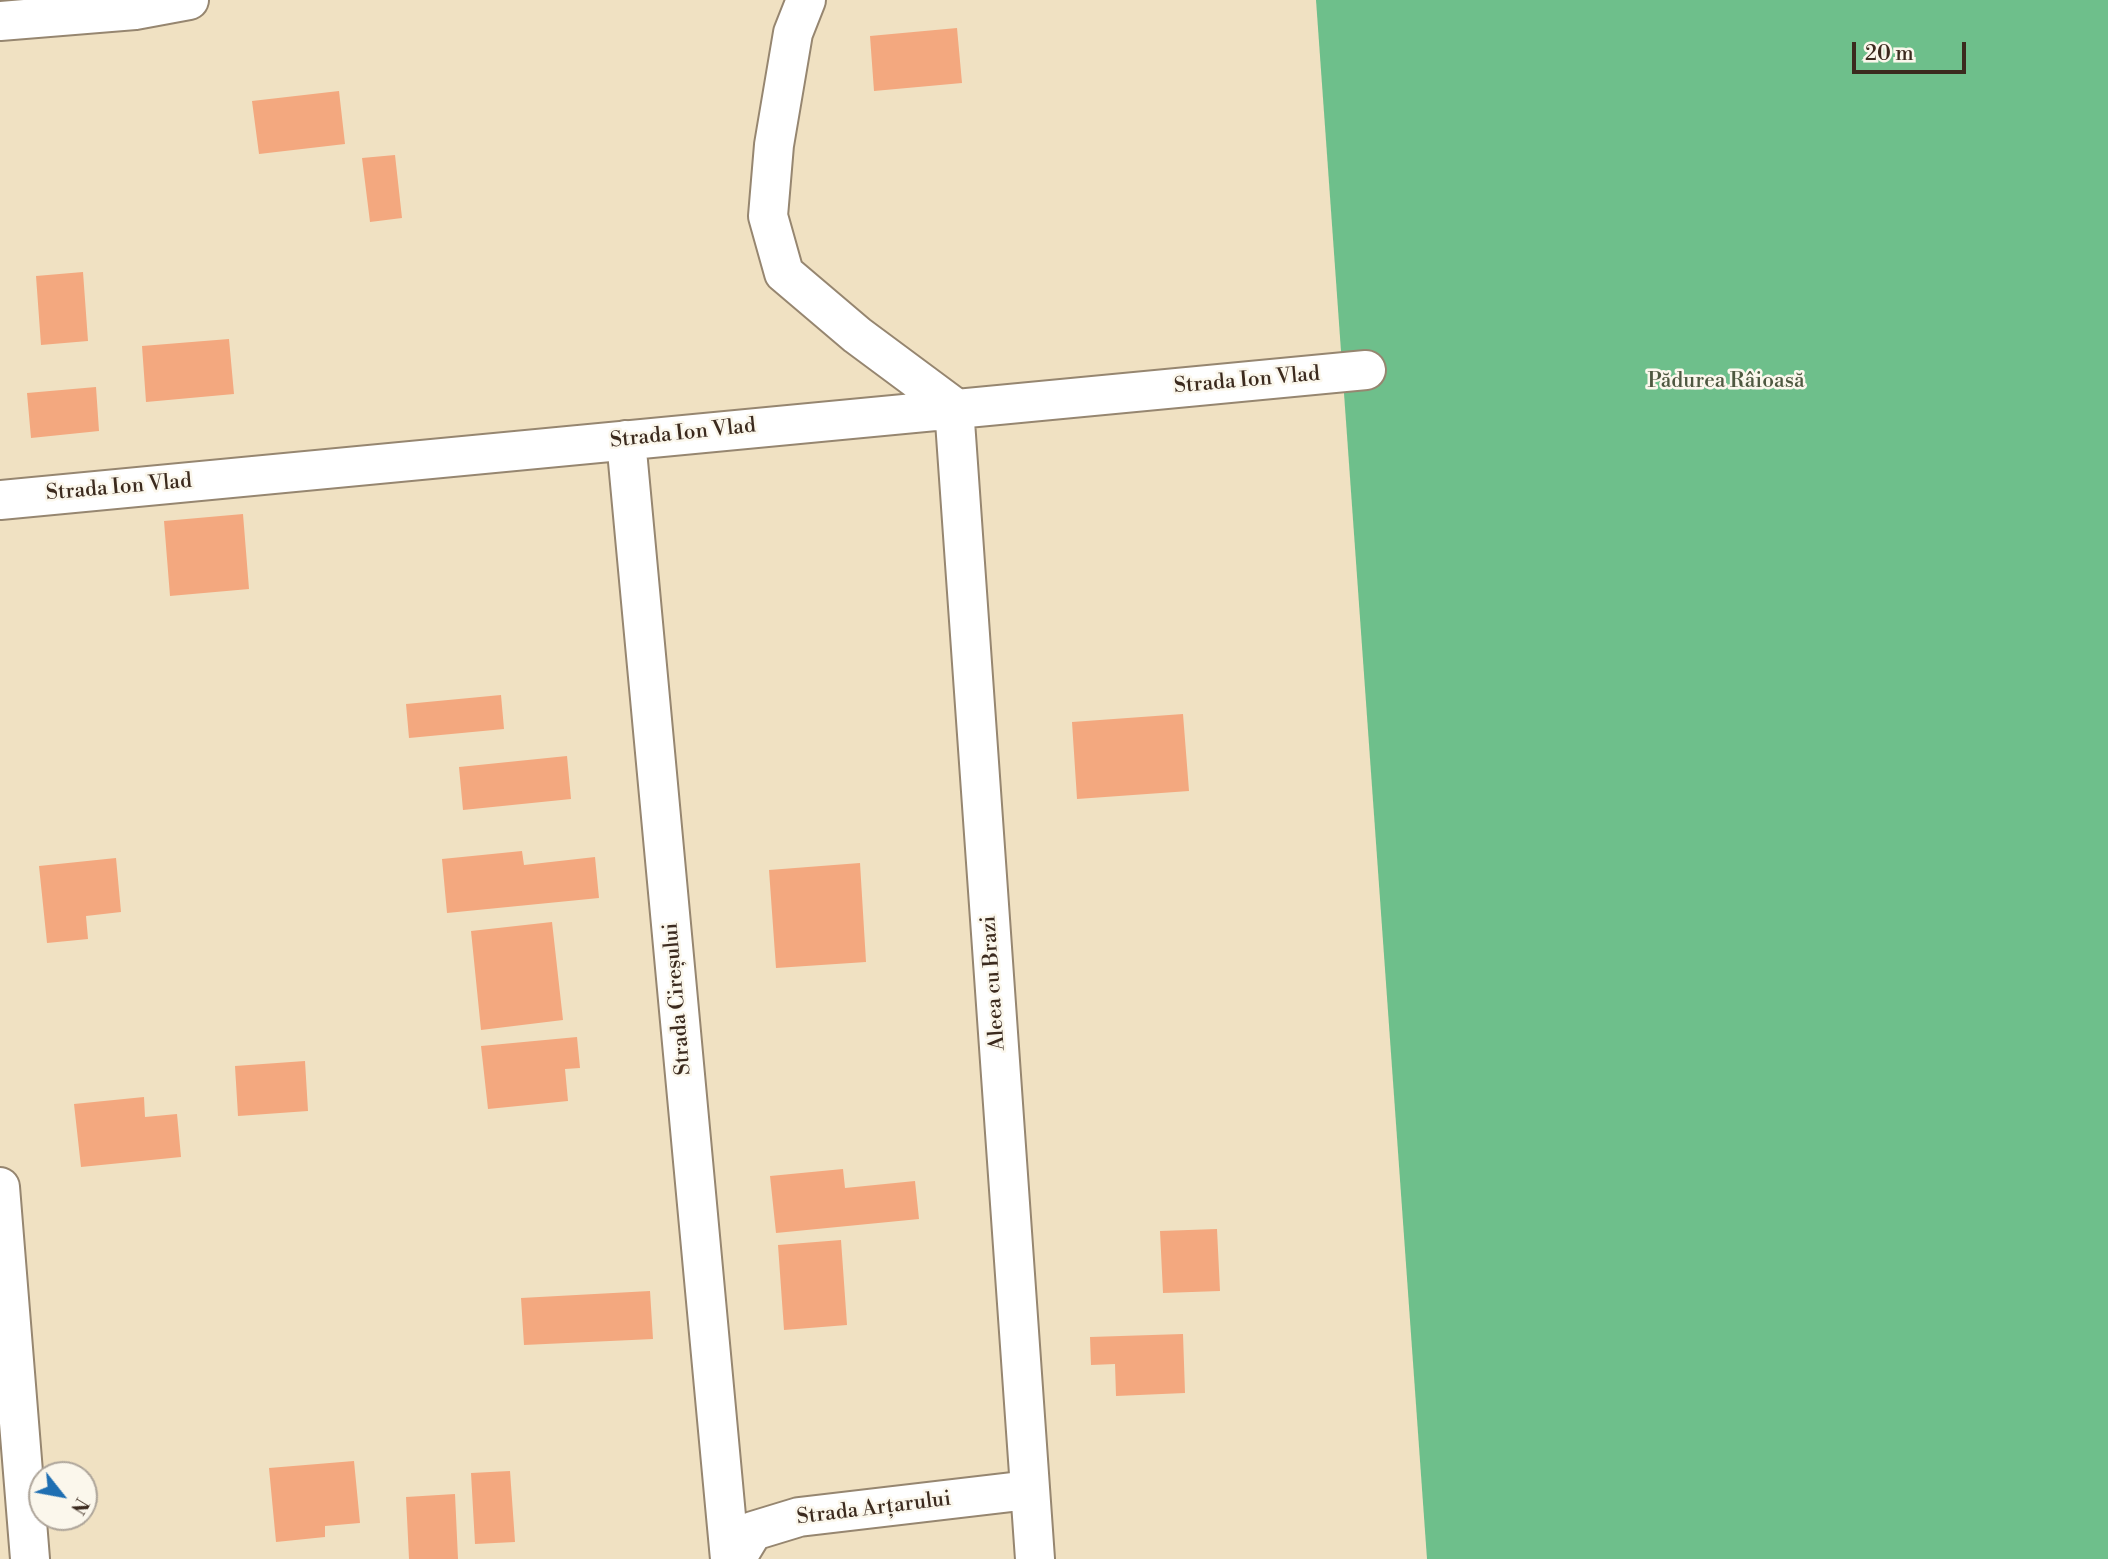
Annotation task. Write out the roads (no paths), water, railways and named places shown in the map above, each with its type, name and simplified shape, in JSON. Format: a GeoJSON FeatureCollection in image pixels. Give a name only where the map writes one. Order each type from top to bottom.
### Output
{"type":"FeatureCollection","features":[{"type":"Feature","properties":{"kind":"street"},"geometry":{"type":"LineString","coordinates":[[0,21],[135,10],[189,0]]}},
{"type":"Feature","properties":{"kind":"street"},"geometry":{"type":"LineString","coordinates":[[806,0],[793,33],[774,145],[768,216],[784,273],[857,335],[954,407]]}},
{"type":"Feature","properties":{"kind":"street","name":"Strada Ion Vlad"},"geometry":{"type":"LineString","coordinates":[[0,500],[954,407],[1366,370]]}},
{"type":"Feature","properties":{"kind":"street","name":"Aleea cu Brazi"},"geometry":{"type":"LineString","coordinates":[[954,407],[1035,1559]]}},
{"type":"Feature","properties":{"kind":"street","name":"Strada Cireșului"},"geometry":{"type":"LineString","coordinates":[[626,440],[730,1559]]}},
{"type":"Feature","properties":{"kind":"street"},"geometry":{"type":"LineString","coordinates":[[0,1187],[30,1559]]}},
{"type":"Feature","properties":{"kind":"street","name":"Strada Arțarului"},"geometry":{"type":"LineString","coordinates":[[736,1559],[753,1531],[799,1517],[1029,1490]]}},
{"type":"Feature","properties":{"kind":"park label","name":"Pădurea Râioasă"},"geometry":{"type":"Point","coordinates":[1726,382]}}]}
